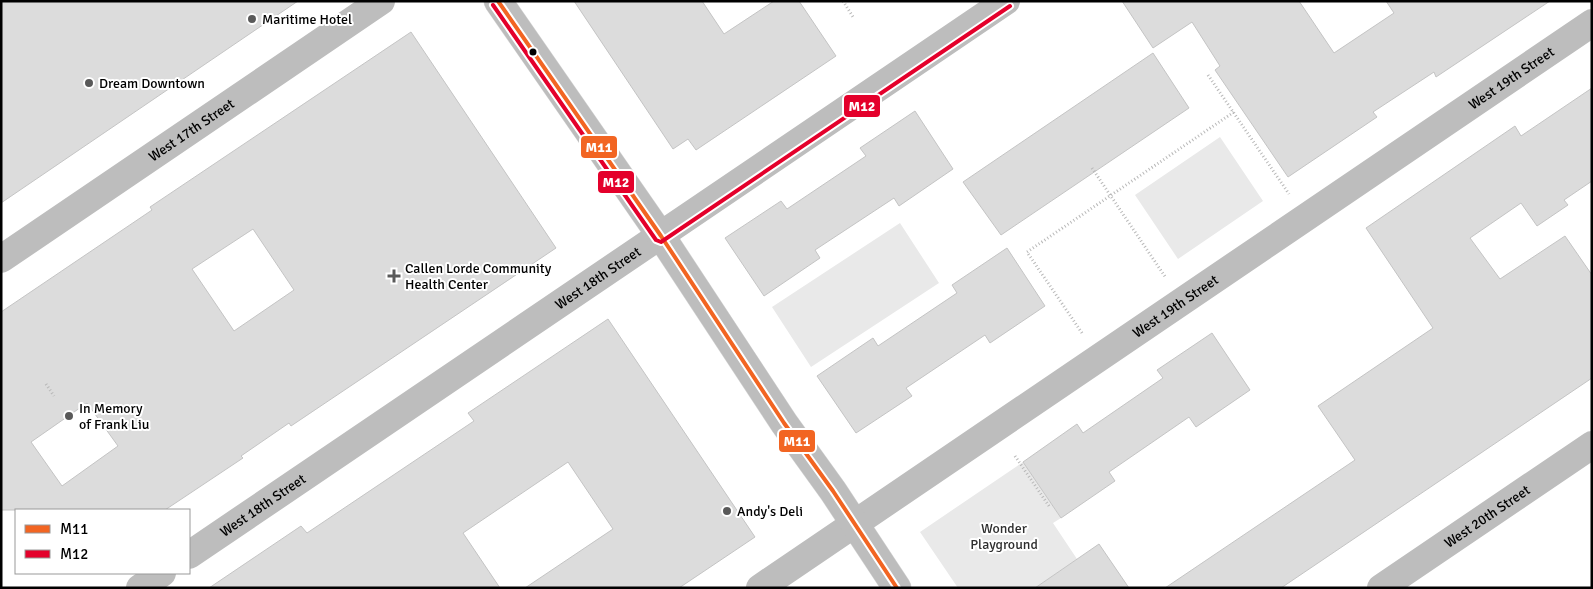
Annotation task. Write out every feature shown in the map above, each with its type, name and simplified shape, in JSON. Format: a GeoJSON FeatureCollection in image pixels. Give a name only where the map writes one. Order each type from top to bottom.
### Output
{"type":"FeatureCollection","features":[{"type":"Feature","properties":{"kind":"street","name":"West 17th Street"},"geometry":{"type":"LineString","coordinates":[[1,258],[381,1]]}},
{"type":"Feature","properties":{"kind":"street"},"geometry":{"type":"LineString","coordinates":[[498,1],[661,236],[784,424],[897,588]]}},
{"type":"Feature","properties":{"kind":"street","name":"West 18th Street"},"geometry":{"type":"LineString","coordinates":[[190,554],[1006,1]]}},
{"type":"Feature","properties":{"kind":"street","name":"West 19th Street"},"geometry":{"type":"LineString","coordinates":[[760,588],[1592,23]]}},
{"type":"Feature","properties":{"kind":"street","name":"West 20th Street"},"geometry":{"type":"LineString","coordinates":[[1380,588],[1592,445]]}},
{"type":"Feature","properties":{"kind":"street"},"geometry":{"type":"LineString","coordinates":[[140,588],[161,574]]}},
{"type":"Feature","properties":{"kind":"path"},"geometry":{"type":"LineString","coordinates":[[843,1],[854,17]]}},
{"type":"Feature","properties":{"kind":"path"},"geometry":{"type":"LineString","coordinates":[[1208,75],[1305,218]]}},
{"type":"Feature","properties":{"kind":"path"},"geometry":{"type":"LineString","coordinates":[[1099,358],[1027,252],[1234,112]]}},
{"type":"Feature","properties":{"kind":"path"},"geometry":{"type":"LineString","coordinates":[[1092,168],[1182,301]]}},
{"type":"Feature","properties":{"kind":"path"},"geometry":{"type":"LineString","coordinates":[[46,384],[54,396]]}},
{"type":"Feature","properties":{"kind":"path"},"geometry":{"type":"LineString","coordinates":[[1015,456],[1050,506]]}},
{"type":"Feature","properties":{"kind":"green space"},"geometry":{"type":"Polygon","coordinates":[[[1220,137],[1263,201],[1178,259],[1135,195],[1220,137]]]}},
{"type":"Feature","properties":{"kind":"green space"},"geometry":{"type":"Polygon","coordinates":[[[900,223],[939,283],[811,367],[772,307],[900,223]]]}},
{"type":"Feature","properties":{"kind":"green space","name":"Wonder Playground"},"geometry":{"type":"Polygon","coordinates":[[[1023,462],[1061,518],[1053,523],[1077,559],[1035,588],[958,588],[920,532],[1023,462]]]}},
{"type":"Feature","properties":{"kind":"building","name":"Dream Downtown"},"geometry":{"type":"Polygon","coordinates":[[[1,1],[298,1],[1,203],[1,1]]]}},
{"type":"Feature","properties":{"kind":"building"},"geometry":{"type":"Polygon","coordinates":[[[574,1],[702,1],[724,34],[774,1],[799,1],[836,56],[696,150],[688,139],[673,149],[574,1]]]}},
{"type":"Feature","properties":{"kind":"building"},"geometry":{"type":"Polygon","coordinates":[[[1122,1],[1299,1],[1334,53],[1394,13],[1386,1],[1550,1],[1436,77],[1434,72],[1373,112],[1377,117],[1288,177],[1215,70],[1220,66],[1192,22],[1153,48],[1122,1]]]}},
{"type":"Feature","properties":{"kind":"building"},"geometry":{"type":"Polygon","coordinates":[[[411,32],[556,248],[291,426],[289,423],[241,456],[243,458],[166,509],[1,510],[1,312],[152,210],[150,207],[411,32]],[[253,229],[192,269],[234,331],[294,290],[253,229]],[[87,403],[31,442],[62,486],[118,446],[87,403]]]}},
{"type":"Feature","properties":{"kind":"building"},"geometry":{"type":"Polygon","coordinates":[[[1153,53],[1189,108],[1001,235],[963,182],[1153,53]]]}},
{"type":"Feature","properties":{"kind":"building"},"geometry":{"type":"Polygon","coordinates":[[[1592,88],[1592,181],[1564,200],[1568,205],[1537,226],[1521,203],[1470,238],[1500,279],[1565,236],[1592,275],[1592,378],[1281,588],[1165,588],[1355,460],[1318,406],[1433,328],[1366,228],[1515,126],[1521,136],[1592,88]]]}},
{"type":"Feature","properties":{"kind":"building"},"geometry":{"type":"Polygon","coordinates":[[[915,111],[953,169],[899,206],[894,198],[815,250],[820,258],[764,296],[725,238],[781,201],[787,209],[866,156],[860,148],[915,111]]]}},
{"type":"Feature","properties":{"kind":"building"},"geometry":{"type":"Polygon","coordinates":[[[1007,248],[1045,306],[990,343],[985,335],[906,388],[912,396],[856,433],[817,376],[873,338],[878,346],[957,293],[952,285],[1007,248]]]}},
{"type":"Feature","properties":{"kind":"building"},"geometry":{"type":"Polygon","coordinates":[[[608,319],[755,537],[679,588],[525,588],[613,529],[568,462],[463,533],[500,588],[209,588],[301,526],[307,533],[474,421],[468,413],[608,319]]]}},
{"type":"Feature","properties":{"kind":"building"},"geometry":{"type":"Polygon","coordinates":[[[1212,333],[1250,390],[1196,427],[1189,417],[1109,472],[1115,481],[1061,518],[1023,462],[1077,424],[1083,433],[1163,378],[1157,370],[1212,333]]]}},
{"type":"Feature","properties":{"kind":"building"},"geometry":{"type":"Polygon","coordinates":[[[1099,544],[1129,588],[1035,588],[1099,544]]]}},
{"type":"Feature","properties":{"kind":"transit line","name":"M11"},"geometry":{"type":"LineString","coordinates":[[498,1],[661,236],[784,423],[833,491],[897,588]]}},
{"type":"Feature","properties":{"kind":"transit line","name":"M12"},"geometry":{"type":"LineString","coordinates":[[493,5],[656,240],[661,242],[1010,6]]}},
{"type":"Feature","properties":{"kind":"place","name":"Maritime Hotel"},"geometry":{"type":"Point","coordinates":[252,19]}},
{"type":"Feature","properties":{"kind":"place","name":"Dream Downtown"},"geometry":{"type":"Point","coordinates":[89,83]}},
{"type":"Feature","properties":{"kind":"place","name":"Callen Lorde Community Health Center"},"geometry":{"type":"Point","coordinates":[394,276]}},
{"type":"Feature","properties":{"kind":"place","name":"In Memory of Frank Liu"},"geometry":{"type":"Point","coordinates":[69,416]}},
{"type":"Feature","properties":{"kind":"place","name":"Andy's Deli"},"geometry":{"type":"Point","coordinates":[727,511]}}]}
